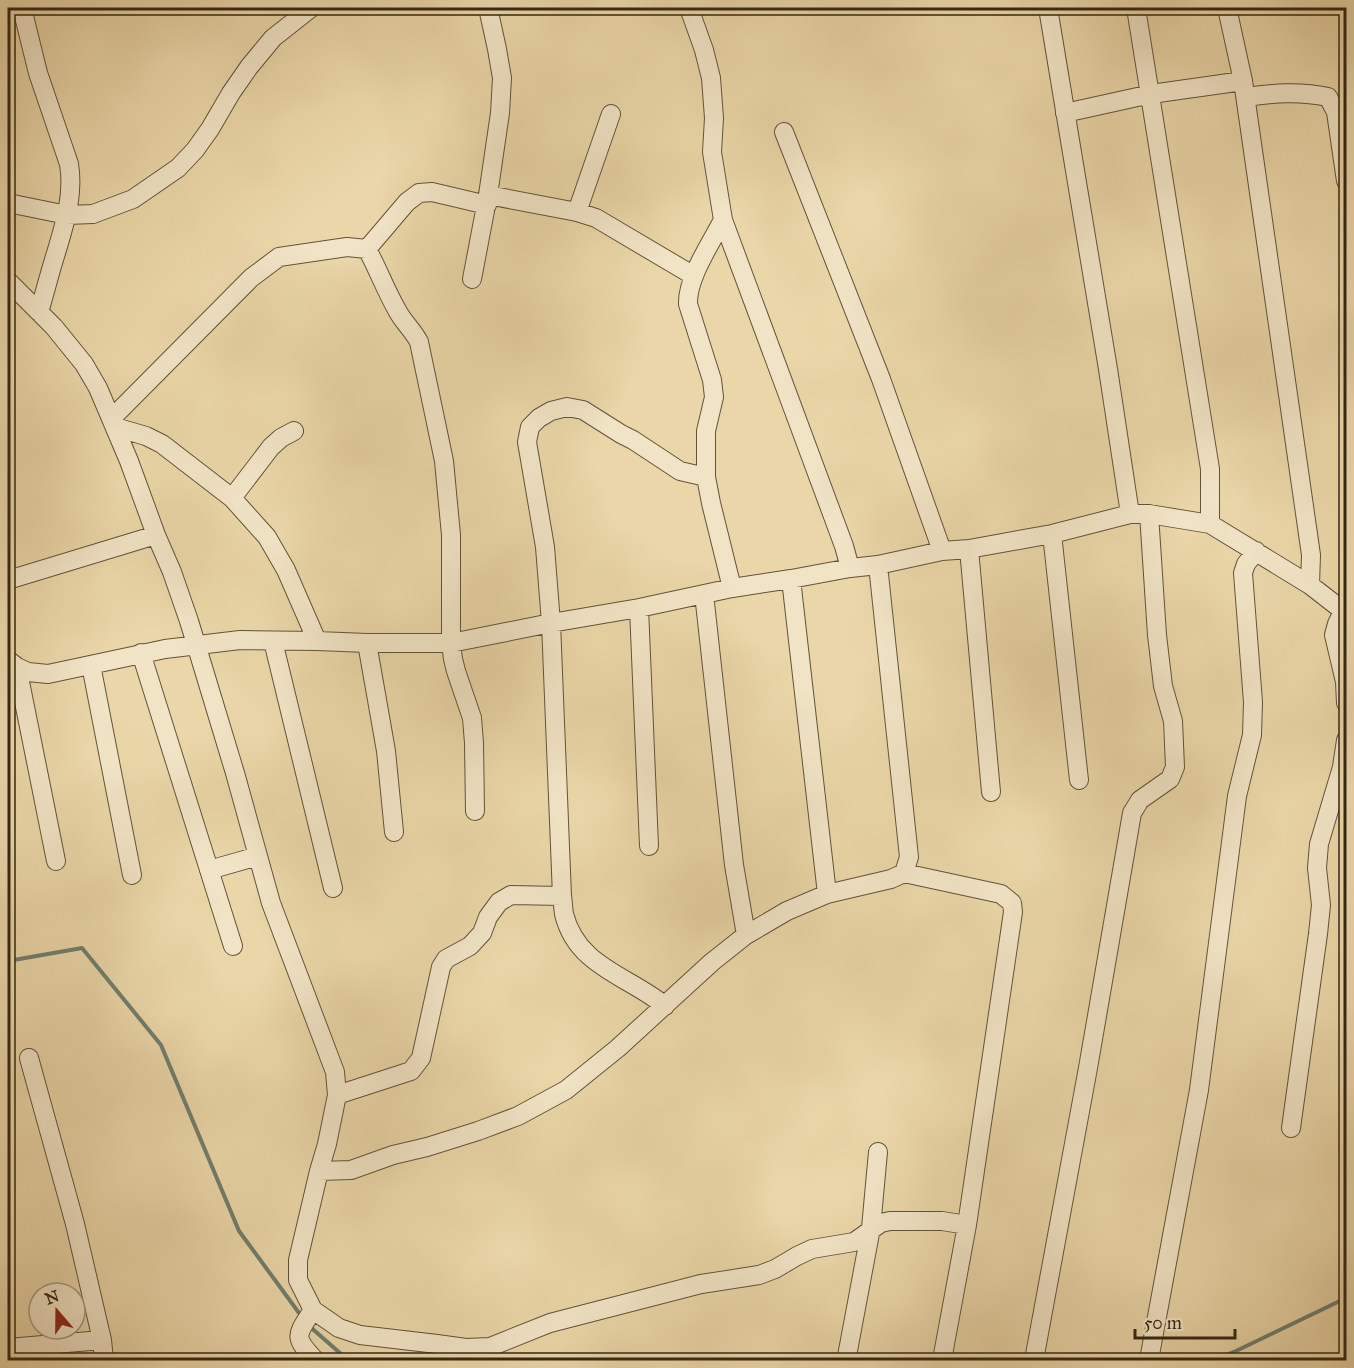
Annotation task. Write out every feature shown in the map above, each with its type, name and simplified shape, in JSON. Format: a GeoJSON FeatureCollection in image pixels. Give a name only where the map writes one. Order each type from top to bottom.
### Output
{"type":"FeatureCollection","features":[{"type":"Feature","properties":{"kind":"street"},"geometry":{"type":"LineString","coordinates":[[22,8],[38,73],[69,164],[71,188],[67,215],[39,312]]}},
{"type":"Feature","properties":{"kind":"street"},"geometry":{"type":"LineString","coordinates":[[8,203],[67,215],[93,214],[133,199],[178,168],[195,150],[249,67],[273,38],[311,8]]}},
{"type":"Feature","properties":{"kind":"street"},"geometry":{"type":"LineString","coordinates":[[472,279],[488,200],[500,113],[502,78],[488,8]]}},
{"type":"Feature","properties":{"kind":"street"},"geometry":{"type":"LineString","coordinates":[[689,8],[711,78],[714,118],[712,152],[723,220],[844,546],[850,568]]}},
{"type":"Feature","properties":{"kind":"street"},"geometry":{"type":"LineString","coordinates":[[1048,8],[1130,514]]}},
{"type":"Feature","properties":{"kind":"street"},"geometry":{"type":"LineString","coordinates":[[1136,8],[1210,468],[1210,524]]}},
{"type":"Feature","properties":{"kind":"street"},"geometry":{"type":"LineString","coordinates":[[1227,8],[1244,89],[1311,555],[1310,585]]}},
{"type":"Feature","properties":{"kind":"street"},"geometry":{"type":"LineString","coordinates":[[1065,113],[1151,93],[1244,89],[1305,93],[1328,97],[1336,112],[1347,180]]}},
{"type":"Feature","properties":{"kind":"street"},"geometry":{"type":"LineString","coordinates":[[577,212],[610,114]]}},
{"type":"Feature","properties":{"kind":"street"},"geometry":{"type":"LineString","coordinates":[[784,132],[881,379],[942,551]]}},
{"type":"Feature","properties":{"kind":"street"},"geometry":{"type":"LineString","coordinates":[[367,249],[407,202],[420,193],[432,192],[577,212],[596,218],[694,276]]}},
{"type":"Feature","properties":{"kind":"street"},"geometry":{"type":"LineString","coordinates":[[723,220],[694,276],[688,304],[712,380],[714,397],[706,431],[706,477],[732,588]]}},
{"type":"Feature","properties":{"kind":"street"},"geometry":{"type":"LineString","coordinates":[[113,423],[251,278],[279,257],[346,247],[367,249]]}},
{"type":"Feature","properties":{"kind":"street"},"geometry":{"type":"LineString","coordinates":[[367,249],[397,310],[419,342],[431,392],[444,461],[451,535],[453,659],[472,718],[475,811]]}},
{"type":"Feature","properties":{"kind":"street"},"geometry":{"type":"LineString","coordinates":[[8,282],[54,327],[84,364],[98,388],[113,423],[172,572],[235,773],[271,903],[335,1072],[337,1095],[298,1260],[298,1280],[313,1310],[339,1328],[360,1335],[466,1348],[490,1347],[561,1320],[701,1284],[759,1275],[812,1249],[854,1242],[881,1223],[942,1221],[967,1225]]}},
{"type":"Feature","properties":{"kind":"street"},"geometry":{"type":"LineString","coordinates":[[665,1006],[648,993],[600,966],[588,956],[574,938],[564,915],[552,623],[545,547],[527,442],[530,427],[551,411],[567,407],[583,410],[680,471],[706,477]]}},
{"type":"Feature","properties":{"kind":"street"},"geometry":{"type":"LineString","coordinates":[[113,423],[162,444],[232,498],[267,537],[286,570],[317,641]]}},
{"type":"Feature","properties":{"kind":"street"},"geometry":{"type":"LineString","coordinates":[[232,498],[271,447],[294,431]]}},
{"type":"Feature","properties":{"kind":"street"},"geometry":{"type":"LineString","coordinates":[[12,664],[28,672],[48,674],[141,653],[240,640],[367,644],[452,643],[732,588],[1052,534],[1130,514],[1149,514],[1210,524],[1310,585],[1345,612],[1337,624],[1334,636],[1345,682],[1347,703]]}},
{"type":"Feature","properties":{"kind":"street"},"geometry":{"type":"LineString","coordinates":[[1034,1360],[1132,813],[1140,800],[1170,779],[1175,768],[1173,721],[1163,686],[1157,635],[1149,514]]}},
{"type":"Feature","properties":{"kind":"street"},"geometry":{"type":"LineString","coordinates":[[1052,534],[1079,780]]}},
{"type":"Feature","properties":{"kind":"street"},"geometry":{"type":"LineString","coordinates":[[8,580],[156,535]]}},
{"type":"Feature","properties":{"kind":"street"},"geometry":{"type":"LineString","coordinates":[[969,549],[991,792]]}},
{"type":"Feature","properties":{"kind":"street"},"geometry":{"type":"LineString","coordinates":[[1149,1360],[1198,1090],[1237,796],[1252,735],[1253,702],[1243,573],[1246,564],[1256,551]]}},
{"type":"Feature","properties":{"kind":"street"},"geometry":{"type":"LineString","coordinates":[[878,565],[909,857],[904,873]]}},
{"type":"Feature","properties":{"kind":"street"},"geometry":{"type":"LineString","coordinates":[[791,579],[827,894]]}},
{"type":"Feature","properties":{"kind":"street"},"geometry":{"type":"LineString","coordinates":[[704,594],[734,866],[746,935]]}},
{"type":"Feature","properties":{"kind":"street"},"geometry":{"type":"LineString","coordinates":[[639,608],[649,846]]}},
{"type":"Feature","properties":{"kind":"street"},"geometry":{"type":"LineString","coordinates":[[273,640],[333,888]]}},
{"type":"Feature","properties":{"kind":"street"},"geometry":{"type":"LineString","coordinates":[[367,644],[386,752],[394,832]]}},
{"type":"Feature","properties":{"kind":"street"},"geometry":{"type":"LineString","coordinates":[[141,653],[232,946]]}},
{"type":"Feature","properties":{"kind":"street"},"geometry":{"type":"LineString","coordinates":[[12,664],[56,861]]}},
{"type":"Feature","properties":{"kind":"street"},"geometry":{"type":"LineString","coordinates":[[92,665],[132,875]]}},
{"type":"Feature","properties":{"kind":"street"},"geometry":{"type":"LineString","coordinates":[[1291,1128],[1321,905],[1317,868],[1319,844],[1342,767],[1347,740]]}},
{"type":"Feature","properties":{"kind":"street"},"geometry":{"type":"LineString","coordinates":[[208,870],[258,856]]}},
{"type":"Feature","properties":{"kind":"street"},"geometry":{"type":"LineString","coordinates":[[319,1172],[351,1170],[393,1155],[478,1131],[518,1116],[566,1090],[618,1048],[712,962],[746,935],[787,911],[827,894],[891,879],[904,873],[1001,894],[1012,903],[1013,912],[967,1225],[942,1360]]}},
{"type":"Feature","properties":{"kind":"street"},"geometry":{"type":"LineString","coordinates":[[337,1095],[411,1071],[416,1066],[421,1058],[441,967],[446,959],[470,946],[476,940],[499,902],[511,896],[562,896]]}},
{"type":"Feature","properties":{"kind":"street"},"geometry":{"type":"LineString","coordinates":[[29,1058],[75,1224],[102,1340],[104,1360]]}},
{"type":"Feature","properties":{"kind":"street"},"geometry":{"type":"LineString","coordinates":[[846,1356],[871,1228],[878,1152]]}},
{"type":"Feature","properties":{"kind":"street"},"geometry":{"type":"LineString","coordinates":[[313,1310],[298,1332],[302,1347],[315,1360]]}},
{"type":"Feature","properties":{"kind":"street"},"geometry":{"type":"LineString","coordinates":[[8,1348],[102,1340]]}},
{"type":"Feature","properties":{"kind":"waterway"},"geometry":{"type":"LineString","coordinates":[[8,961],[82,948],[161,1045],[239,1231],[302,1317]]}},
{"type":"Feature","properties":{"kind":"waterway"},"geometry":{"type":"LineString","coordinates":[[1213,1360],[1346,1298]]}},
{"type":"Feature","properties":{"kind":"waterway"},"geometry":{"type":"LineString","coordinates":[[308,1325],[348,1360]]}}]}
